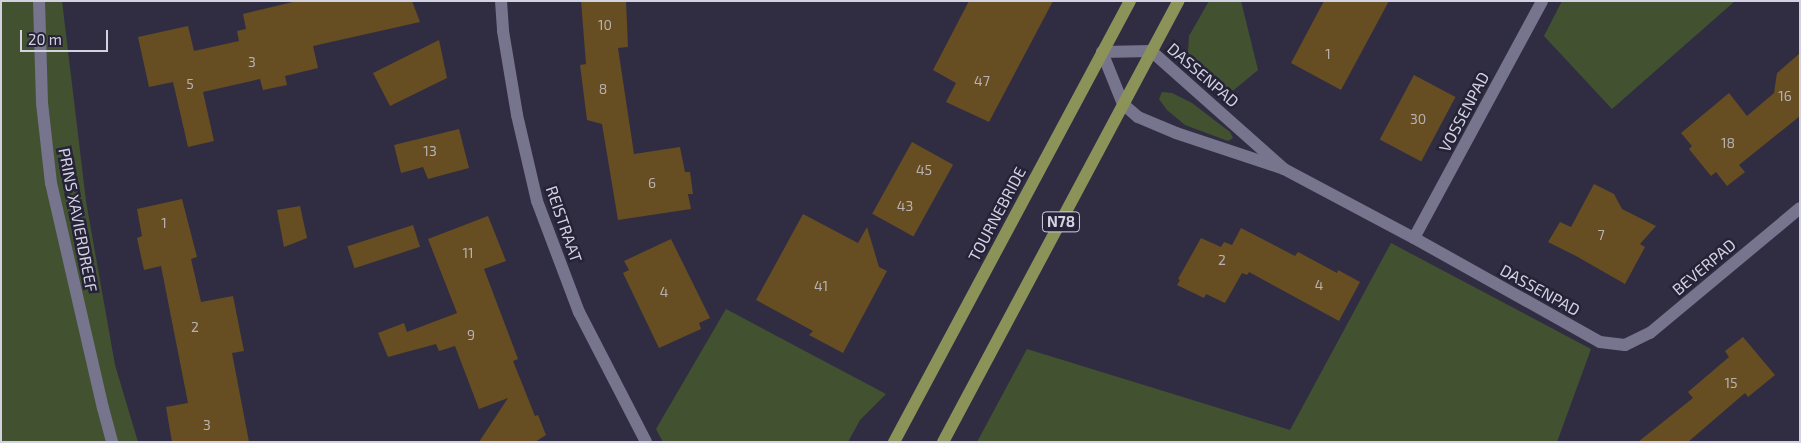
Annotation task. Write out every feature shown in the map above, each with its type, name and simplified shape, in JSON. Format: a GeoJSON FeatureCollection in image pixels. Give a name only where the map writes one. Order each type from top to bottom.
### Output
{"type":"FeatureCollection","features":[{"type":"Feature","properties":{"kind":"main road","name":"TOURNEBRIDE"},"geometry":{"type":"LineString","coordinates":[[894,442],[1130,1]]}},
{"type":"Feature","properties":{"kind":"main road","name":"N78"},"geometry":{"type":"LineString","coordinates":[[943,442],[1178,1]]}},
{"type":"Feature","properties":{"kind":"street","name":"PRINS XAVIERDREEF"},"geometry":{"type":"LineString","coordinates":[[39,1],[42,103],[51,183],[102,408],[112,442]]}},
{"type":"Feature","properties":{"kind":"street","name":"REISTRAAT"},"geometry":{"type":"LineString","coordinates":[[500,1],[502,31],[517,115],[537,201],[579,312],[646,442]]}},
{"type":"Feature","properties":{"kind":"street","name":"VOSSENPAD"},"geometry":{"type":"LineString","coordinates":[[1414,238],[1542,1]]}},
{"type":"Feature","properties":{"kind":"street","name":"DASSENPAD"},"geometry":{"type":"LineString","coordinates":[[1102,52],[1151,52],[1284,169]]}},
{"type":"Feature","properties":{"kind":"street"},"geometry":{"type":"LineString","coordinates":[[1102,52],[1123,104]]}},
{"type":"Feature","properties":{"kind":"street","name":"DASSENPAD"},"geometry":{"type":"LineString","coordinates":[[1123,104],[1138,117],[1176,133],[1284,169],[1414,238],[1600,342],[1625,345]]}},
{"type":"Feature","properties":{"kind":"street","name":"BEVERPAD"},"geometry":{"type":"LineString","coordinates":[[1625,345],[1650,333],[1800,208]]}},
{"type":"Feature","properties":{"kind":"green space"},"geometry":{"type":"Polygon","coordinates":[[[1,1],[62,1],[86,201],[115,365],[138,442],[1,442],[1,1]]]}},
{"type":"Feature","properties":{"kind":"green space"},"geometry":{"type":"Polygon","coordinates":[[[1209,1],[1241,1],[1258,70],[1229,94],[1200,70],[1188,52],[1189,36],[1209,1]]]}},
{"type":"Feature","properties":{"kind":"green space"},"geometry":{"type":"Polygon","coordinates":[[[1562,1],[1735,1],[1612,109],[1544,36],[1562,1]]]}},
{"type":"Feature","properties":{"kind":"green space"},"geometry":{"type":"Polygon","coordinates":[[[1162,92],[1172,93],[1192,103],[1230,132],[1233,138],[1228,141],[1185,125],[1167,110],[1159,99],[1162,92]]]}},
{"type":"Feature","properties":{"kind":"green space"},"geometry":{"type":"Polygon","coordinates":[[[1391,243],[1591,349],[1557,442],[977,442],[1027,349],[1290,430],[1391,243]]]}},
{"type":"Feature","properties":{"kind":"green space"},"geometry":{"type":"Polygon","coordinates":[[[726,309],[886,394],[860,420],[848,442],[663,442],[656,429],[726,309]]]}},
{"type":"Feature","properties":{"kind":"building"},"geometry":{"type":"Polygon","coordinates":[[[297,1],[412,1],[420,22],[313,46],[318,68],[285,76],[287,85],[263,90],[260,79],[203,92],[214,141],[188,147],[173,82],[149,87],[138,37],[188,26],[194,51],[239,41],[237,31],[246,29],[243,14],[297,1]]]}},
{"type":"Feature","properties":{"kind":"building"},"geometry":{"type":"Polygon","coordinates":[[[581,1],[626,1],[628,47],[618,48],[634,154],[680,147],[685,172],[690,172],[693,194],[688,194],[691,209],[618,220],[602,124],[587,120],[580,65],[586,64],[581,1]]]}},
{"type":"Feature","properties":{"kind":"building"},"geometry":{"type":"Polygon","coordinates":[[[969,1],[1053,1],[989,122],[946,102],[956,83],[933,70],[969,1]]]}},
{"type":"Feature","properties":{"kind":"building"},"geometry":{"type":"Polygon","coordinates":[[[1324,1],[1389,1],[1341,90],[1291,63],[1324,1]]]}},
{"type":"Feature","properties":{"kind":"building"},"geometry":{"type":"Polygon","coordinates":[[[439,40],[447,78],[390,106],[373,73],[439,40]]]}},
{"type":"Feature","properties":{"kind":"building"},"geometry":{"type":"Polygon","coordinates":[[[1800,53],[1800,116],[1739,165],[1745,172],[1727,186],[1716,172],[1711,176],[1689,149],[1692,146],[1681,133],[1729,93],[1747,116],[1774,93],[1777,73],[1800,53]]]}},
{"type":"Feature","properties":{"kind":"building"},"geometry":{"type":"Polygon","coordinates":[[[1414,75],[1455,97],[1421,162],[1380,139],[1414,75]]]}},
{"type":"Feature","properties":{"kind":"building"},"geometry":{"type":"Polygon","coordinates":[[[459,129],[469,168],[428,179],[423,167],[401,173],[394,145],[459,129]]]}},
{"type":"Feature","properties":{"kind":"building"},"geometry":{"type":"Polygon","coordinates":[[[912,142],[953,165],[913,237],[872,214],[912,142]]]}},
{"type":"Feature","properties":{"kind":"building"},"geometry":{"type":"Polygon","coordinates":[[[1594,184],[1614,194],[1622,209],[1656,226],[1640,244],[1645,247],[1625,284],[1548,242],[1560,222],[1571,227],[1594,184]]]}},
{"type":"Feature","properties":{"kind":"building"},"geometry":{"type":"Polygon","coordinates":[[[182,199],[197,257],[191,259],[201,302],[233,296],[244,351],[232,353],[249,442],[172,442],[166,407],[188,403],[161,266],[144,270],[137,238],[142,236],[137,209],[182,199]]]}},
{"type":"Feature","properties":{"kind":"building"},"geometry":{"type":"Polygon","coordinates":[[[300,206],[307,238],[284,247],[277,210],[300,206]]]}},
{"type":"Feature","properties":{"kind":"building"},"geometry":{"type":"Polygon","coordinates":[[[803,214],[858,243],[867,227],[879,267],[887,271],[843,353],[809,335],[813,331],[756,300],[803,214]]]}},
{"type":"Feature","properties":{"kind":"building"},"geometry":{"type":"Polygon","coordinates":[[[488,216],[506,261],[484,269],[518,359],[513,361],[535,416],[538,415],[546,435],[535,442],[479,442],[508,398],[479,409],[455,346],[439,351],[436,344],[388,357],[378,333],[404,323],[407,332],[457,313],[428,239],[488,216]]]}},
{"type":"Feature","properties":{"kind":"building"},"geometry":{"type":"Polygon","coordinates":[[[413,225],[420,247],[354,268],[347,246],[413,225]]]}},
{"type":"Feature","properties":{"kind":"building"},"geometry":{"type":"Polygon","coordinates":[[[1241,228],[1295,256],[1298,252],[1337,273],[1338,270],[1360,282],[1339,321],[1249,272],[1247,275],[1242,273],[1225,303],[1206,294],[1204,298],[1177,285],[1180,280],[1178,279],[1201,238],[1221,247],[1224,242],[1232,245],[1241,228]]]}},
{"type":"Feature","properties":{"kind":"building"},"geometry":{"type":"Polygon","coordinates":[[[671,239],[710,318],[699,323],[701,329],[659,348],[623,273],[629,270],[624,261],[671,239]]]}},
{"type":"Feature","properties":{"kind":"building"},"geometry":{"type":"Polygon","coordinates":[[[1743,337],[1775,375],[1748,397],[1745,393],[1688,442],[1638,442],[1693,398],[1688,392],[1729,357],[1725,351],[1743,337]]]}}]}
